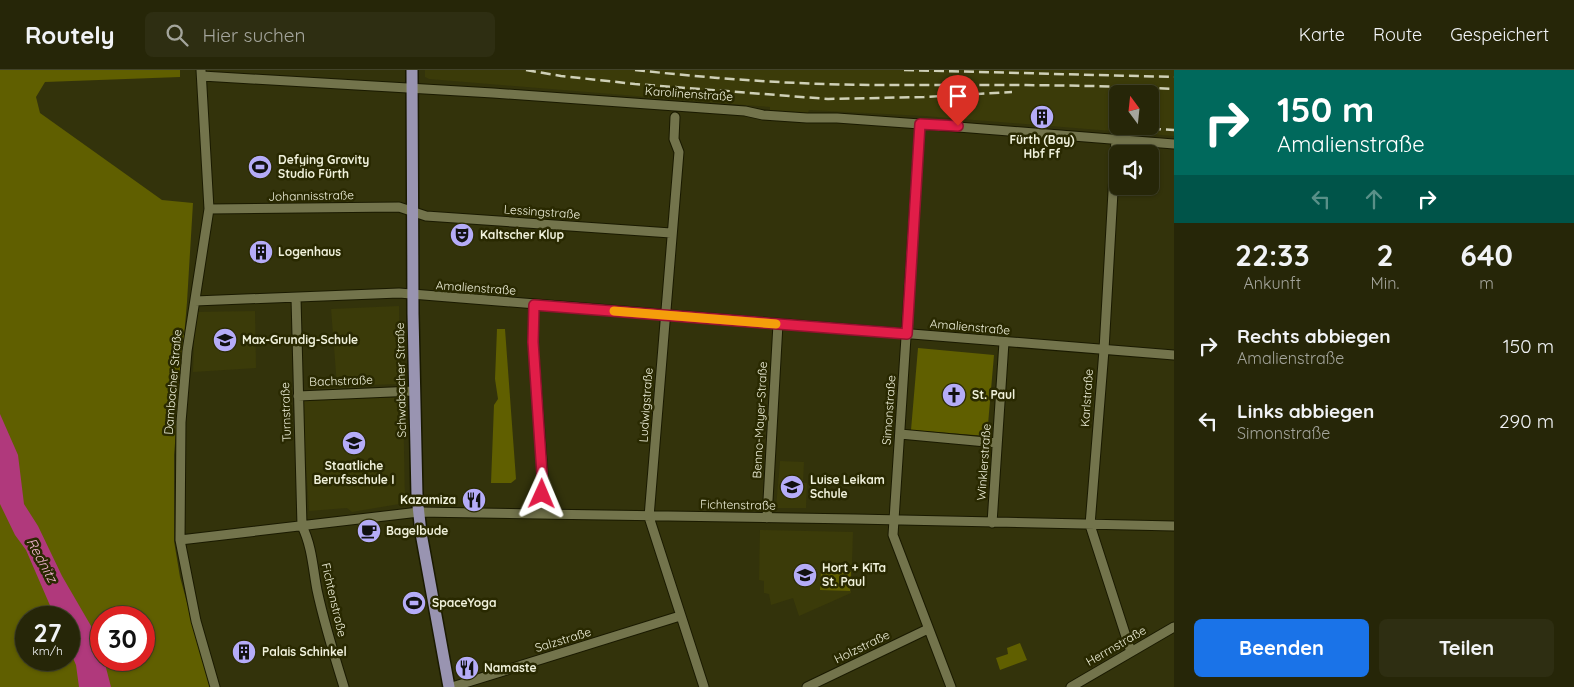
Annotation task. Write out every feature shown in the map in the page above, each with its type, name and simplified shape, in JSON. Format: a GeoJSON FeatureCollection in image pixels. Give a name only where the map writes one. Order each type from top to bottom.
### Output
{"type":"FeatureCollection","features":[{"type":"Feature","properties":{"kind":"main road","name":"Schwabacher Straße"},"geometry":{"type":"LineString","coordinates":[[412,70],[413,295],[417,484],[421,533],[450,687]]}},
{"type":"Feature","properties":{"kind":"street","name":"Karolinenstraße"},"geometry":{"type":"LineString","coordinates":[[202,73],[692,107],[807,118],[837,118],[1174,144]]}},
{"type":"Feature","properties":{"kind":"street","name":"Dambacher Straße"},"geometry":{"type":"LineString","coordinates":[[202,73],[209,209],[187,351],[181,422],[180,540],[196,621],[215,687]]}},
{"type":"Feature","properties":{"kind":"street","name":"Ludwigstraße"},"geometry":{"type":"LineString","coordinates":[[675,118],[674,139],[679,152],[650,517],[704,687]]}},
{"type":"Feature","properties":{"kind":"street","name":"Simonstraße"},"geometry":{"type":"LineString","coordinates":[[920,124],[893,535],[951,687]]}},
{"type":"Feature","properties":{"kind":"street","name":"Karlstraße"},"geometry":{"type":"LineString","coordinates":[[1116,139],[1104,350],[1090,525],[1131,652]]}},
{"type":"Feature","properties":{"kind":"street","name":"Johannisstraße"},"geometry":{"type":"LineString","coordinates":[[209,209],[399,207],[412,211]]}},
{"type":"Feature","properties":{"kind":"street","name":"Lessingstraße"},"geometry":{"type":"LineString","coordinates":[[412,211],[426,216],[672,233]]}},
{"type":"Feature","properties":{"kind":"street","name":"Amalienstraße"},"geometry":{"type":"LineString","coordinates":[[195,301],[392,293],[1174,355]]}},
{"type":"Feature","properties":{"kind":"street","name":"Turnstraße"},"geometry":{"type":"LineString","coordinates":[[296,298],[302,526]]}},
{"type":"Feature","properties":{"kind":"street"},"geometry":{"type":"LineString","coordinates":[[534,305],[533,342],[542,474],[541,514]]}},
{"type":"Feature","properties":{"kind":"street","name":"Benno-Mayer-Straße"},"geometry":{"type":"LineString","coordinates":[[767,518],[778,324]]}},
{"type":"Feature","properties":{"kind":"street","name":"Winklerstraße"},"geometry":{"type":"LineString","coordinates":[[992,523],[1004,342]]}},
{"type":"Feature","properties":{"kind":"street","name":"Bachstraße"},"geometry":{"type":"LineString","coordinates":[[298,396],[415,391]]}},
{"type":"Feature","properties":{"kind":"street"},"geometry":{"type":"LineString","coordinates":[[900,434],[997,443]]}},
{"type":"Feature","properties":{"kind":"street","name":"Fichtenstraße"},"geometry":{"type":"LineString","coordinates":[[180,540],[419,512],[1174,526]]}},
{"type":"Feature","properties":{"kind":"street","name":"Fichtenstraße"},"geometry":{"type":"LineString","coordinates":[[302,526],[308,537],[325,624],[343,684]]}},
{"type":"Feature","properties":{"kind":"street","name":"Salzstraße"},"geometry":{"type":"LineString","coordinates":[[450,687],[680,616]]}},
{"type":"Feature","properties":{"kind":"street","name":"Herrnstraße"},"geometry":{"type":"LineString","coordinates":[[1071,687],[1174,627]]}},
{"type":"Feature","properties":{"kind":"street","name":"Holzstraße"},"geometry":{"type":"LineString","coordinates":[[807,687],[928,629]]}},
{"type":"Feature","properties":{"kind":"shaded area"},"geometry":{"type":"Polygon","coordinates":[[[0,70],[180,70],[180,77],[45,82],[36,97],[40,113],[162,200],[193,203],[174,455],[174,541],[180,577],[210,687],[0,687],[0,70]]]}},
{"type":"Feature","properties":{"kind":"shaded area"},"geometry":{"type":"Polygon","coordinates":[[[425,70],[1174,70],[1174,136],[1159,135],[1159,85],[1109,85],[1109,131],[924,116],[809,110],[808,113],[770,110],[770,107],[429,79],[425,77],[425,70]]]}},
{"type":"Feature","properties":{"kind":"shaded area"},"geometry":{"type":"Polygon","coordinates":[[[399,306],[400,384],[337,386],[331,309],[399,306]]]}},
{"type":"Feature","properties":{"kind":"shaded area","name":"Max-Grundig-Schule"},"geometry":{"type":"Polygon","coordinates":[[[255,311],[256,368],[193,372],[195,312],[255,311]]]}},
{"type":"Feature","properties":{"kind":"shaded area"},"geometry":{"type":"Polygon","coordinates":[[[497,329],[505,329],[516,479],[511,483],[491,483],[494,405],[498,399],[495,379],[497,329]]]}},
{"type":"Feature","properties":{"kind":"shaded area"},"geometry":{"type":"Polygon","coordinates":[[[918,348],[994,355],[987,436],[911,430],[918,348]]]}},
{"type":"Feature","properties":{"kind":"shaded area","name":"Staatliche Berufsschule I"},"geometry":{"type":"Polygon","coordinates":[[[403,397],[405,503],[352,512],[347,508],[309,511],[302,400],[403,397]]]}},
{"type":"Feature","properties":{"kind":"shaded area","name":"Luise Leikam Schule"},"geometry":{"type":"Polygon","coordinates":[[[780,461],[804,462],[803,483],[807,483],[806,508],[776,508],[780,461]]]}},
{"type":"Feature","properties":{"kind":"shaded area","name":"Hort + KiTa St. Paul"},"geometry":{"type":"Polygon","coordinates":[[[760,530],[853,532],[851,593],[799,616],[793,598],[771,605],[769,594],[764,593],[764,581],[759,580],[760,530]]]}},
{"type":"Feature","properties":{"kind":"shaded area"},"geometry":{"type":"Polygon","coordinates":[[[821,571],[851,572],[850,591],[820,590],[821,571]]]}},
{"type":"Feature","properties":{"kind":"shaded area"},"geometry":{"type":"Polygon","coordinates":[[[1020,643],[1027,660],[1000,670],[996,658],[1008,654],[1007,648],[1020,643]]]}},
{"type":"Feature","properties":{"kind":"water","name":"Rednitz"},"geometry":{"type":"Polygon","coordinates":[[[0,414],[18,455],[24,504],[38,526],[62,576],[79,606],[50,606],[26,550],[15,535],[0,504],[0,414]]]}},
{"type":"Feature","properties":{"kind":"water"},"geometry":{"type":"Polygon","coordinates":[[[80,607],[90,624],[90,671],[107,671],[111,687],[79,687],[77,671],[80,671],[80,607]]]}},
{"type":"Feature","properties":{"kind":"railway"},"geometry":{"type":"LineString","coordinates":[[526,70],[635,84],[828,99],[924,97],[1012,92]]}},
{"type":"Feature","properties":{"kind":"railway"},"geometry":{"type":"LineString","coordinates":[[635,70],[789,83],[1174,89]]}},
{"type":"Feature","properties":{"kind":"railway"},"geometry":{"type":"LineString","coordinates":[[904,70],[1174,77]]}},
{"type":"Feature","properties":{"kind":"railway"},"geometry":{"type":"LineString","coordinates":[[1159,129],[1174,130]]}},
{"type":"Feature","properties":{"kind":"slow traffic"},"geometry":{"type":"LineString","coordinates":[[614,311],[776,324]]}},
{"type":"Feature","properties":{"kind":"place","name":"Fürth (Bay) Hbf Ff"},"geometry":{"type":"Point","coordinates":[1042,117]}},
{"type":"Feature","properties":{"kind":"place","name":"Defying Gravity Studio Fürth"},"geometry":{"type":"Point","coordinates":[260,167]}},
{"type":"Feature","properties":{"kind":"place","name":"Kaltscher Klup"},"geometry":{"type":"Point","coordinates":[462,235]}},
{"type":"Feature","properties":{"kind":"place","name":"Logenhaus"},"geometry":{"type":"Point","coordinates":[261,252]}},
{"type":"Feature","properties":{"kind":"place","name":"Max-Grundig-Schule"},"geometry":{"type":"Point","coordinates":[225,340]}},
{"type":"Feature","properties":{"kind":"place","name":"St. Paul"},"geometry":{"type":"Point","coordinates":[954,395]}},
{"type":"Feature","properties":{"kind":"place","name":"Staatliche Berufsschule I"},"geometry":{"type":"Point","coordinates":[354,443]}},
{"type":"Feature","properties":{"kind":"place","name":"Luise Leikam Schule"},"geometry":{"type":"Point","coordinates":[792,487]}},
{"type":"Feature","properties":{"kind":"place","name":"Kazamiza"},"geometry":{"type":"Point","coordinates":[474,500]}},
{"type":"Feature","properties":{"kind":"place","name":"Bagelbude"},"geometry":{"type":"Point","coordinates":[369,531]}},
{"type":"Feature","properties":{"kind":"place","name":"Hort + KiTa St. Paul"},"geometry":{"type":"Point","coordinates":[805,575]}},
{"type":"Feature","properties":{"kind":"place","name":"SpaceYoga"},"geometry":{"type":"Point","coordinates":[414,603]}},
{"type":"Feature","properties":{"kind":"place","name":"Palais Schinkel"},"geometry":{"type":"Point","coordinates":[244,652]}},
{"type":"Feature","properties":{"kind":"place","name":"Namaste"},"geometry":{"type":"Point","coordinates":[467,668]}},
{"type":"Feature","properties":{"kind":"route"},"geometry":{"type":"LineString","coordinates":[[542,494],[540,428],[533,342],[534,305],[907,334],[920,124],[958,126]]}}]}
